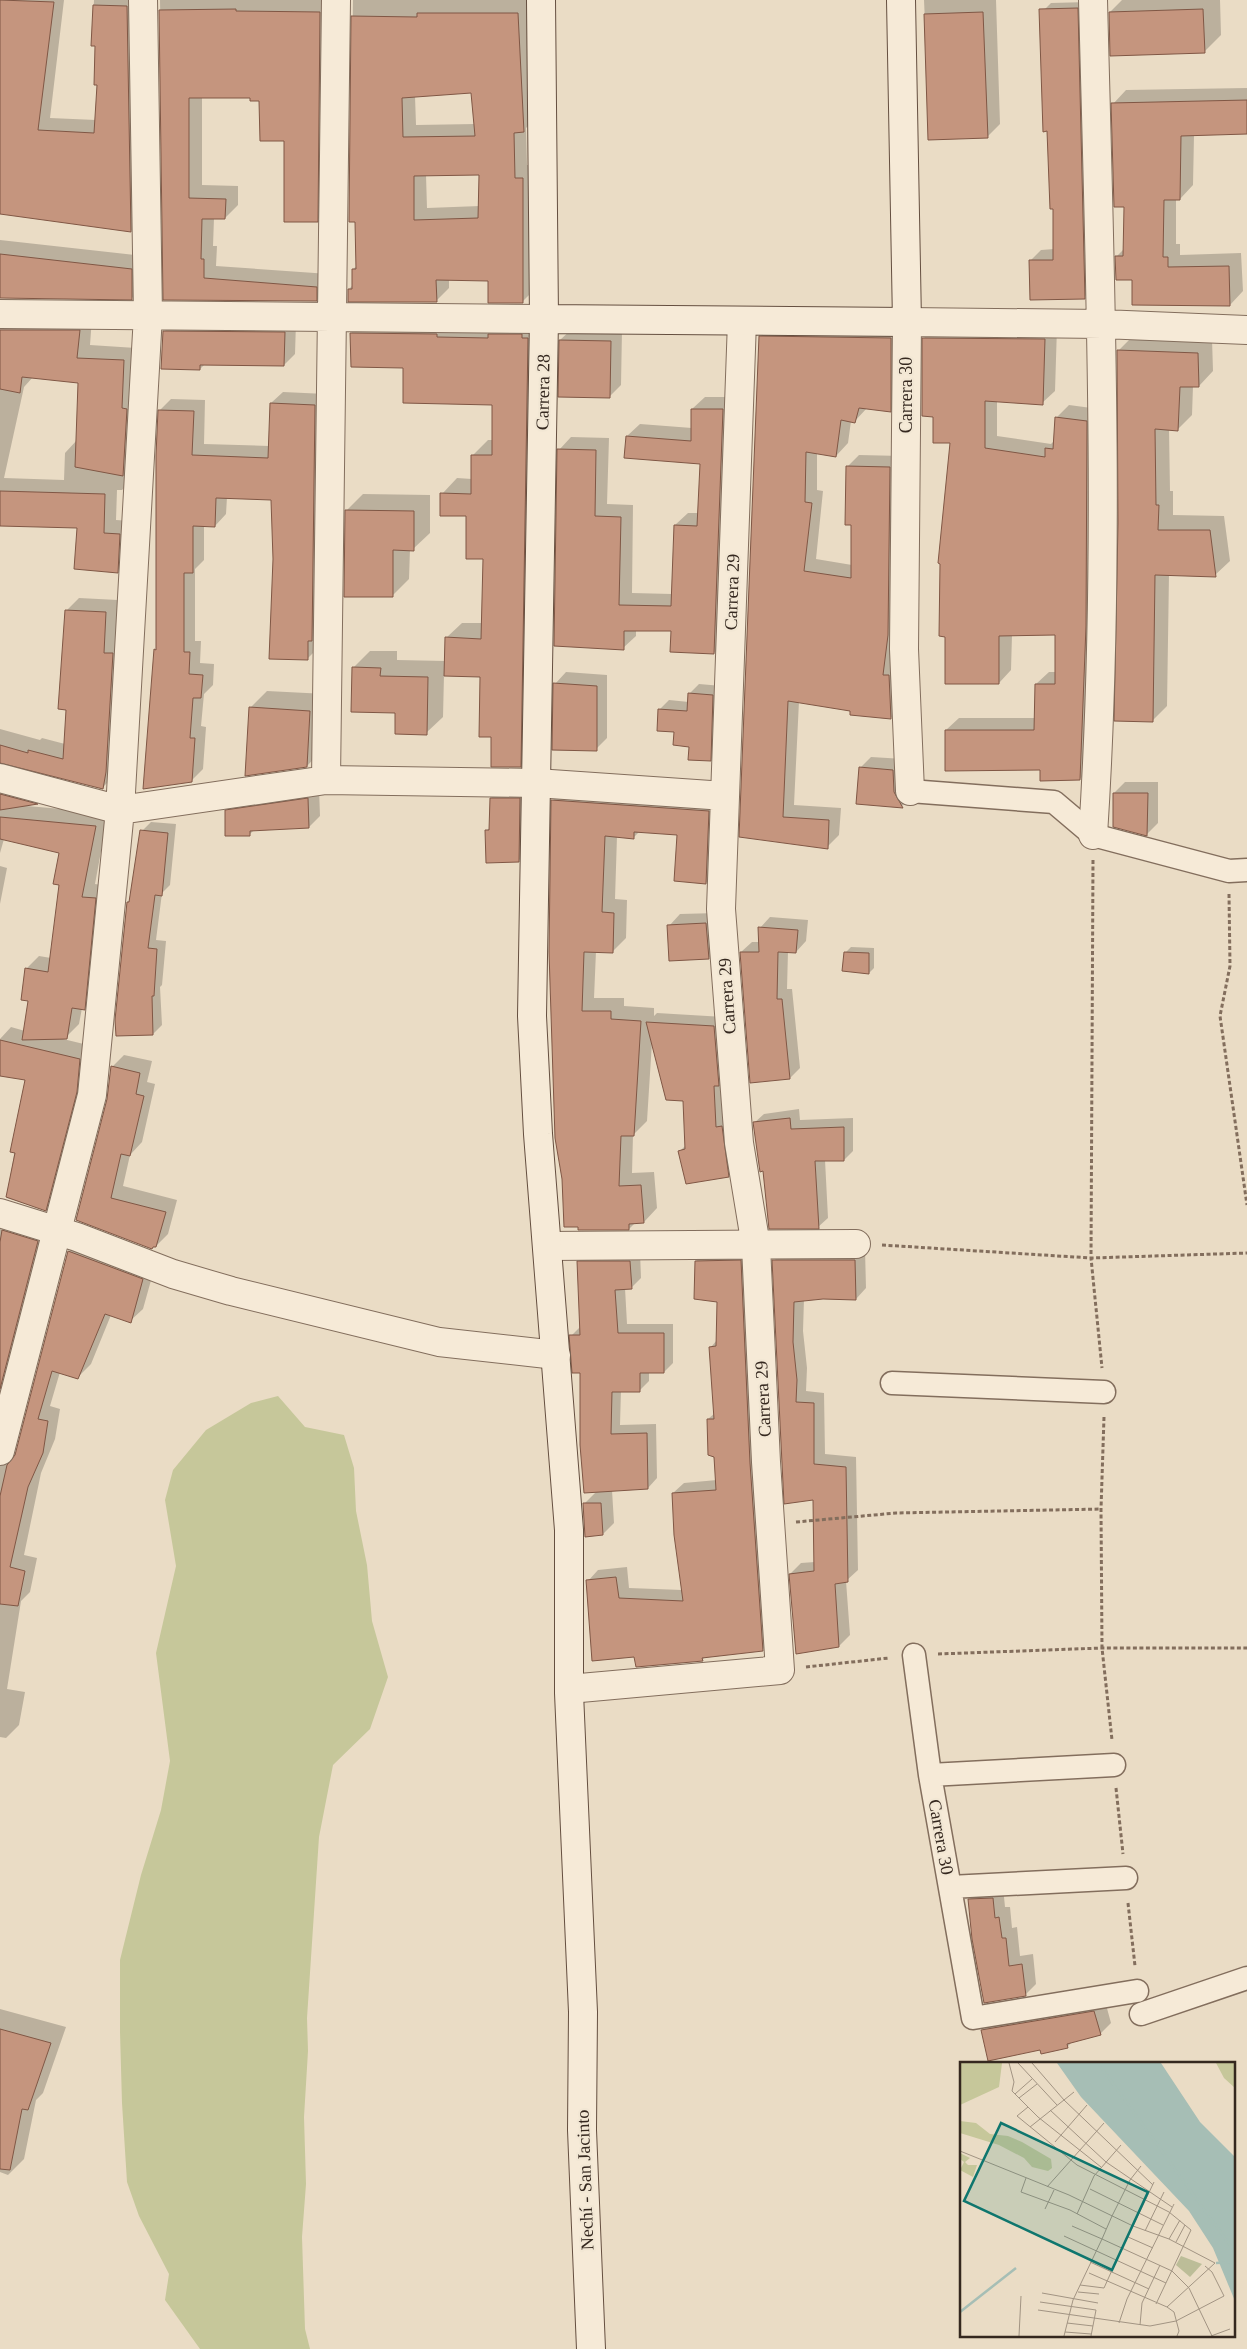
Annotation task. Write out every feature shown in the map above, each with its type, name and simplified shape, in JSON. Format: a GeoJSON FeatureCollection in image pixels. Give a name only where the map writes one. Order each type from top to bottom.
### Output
{"type":"FeatureCollection","features":[{"type":"Feature","properties":{"kind":"street"},"geometry":{"type":"LineString","coordinates":[[0,1451],[92,1095],[120,810],[148,315],[143,0]]}},
{"type":"Feature","properties":{"kind":"street"},"geometry":{"type":"LineString","coordinates":[[326,780],[336,0]]}},
{"type":"Feature","properties":{"kind":"street","name":"Carrera 28"},"geometry":{"type":"LineString","coordinates":[[541,0],[544,319],[532,1016],[538,1134],[556,1355]]}},
{"type":"Feature","properties":{"kind":"street","name":"Carrera 30"},"geometry":{"type":"LineString","coordinates":[[901,0],[907,322],[904,650],[910,791]]}},
{"type":"Feature","properties":{"kind":"street"},"geometry":{"type":"LineString","coordinates":[[1093,0],[1102,324],[1100,735],[1093,836]]}},
{"type":"Feature","properties":{"kind":"street"},"geometry":{"type":"LineString","coordinates":[[0,314],[1102,324],[1247,330]]}},
{"type":"Feature","properties":{"kind":"street","name":"Carrera 29"},"geometry":{"type":"LineString","coordinates":[[742,321],[721,909],[728,1021],[739,1143],[756,1246],[770,1524],[780,1670]]}},
{"type":"Feature","properties":{"kind":"street"},"geometry":{"type":"LineString","coordinates":[[0,778],[120,810],[326,780],[536,783],[725,796]]}},
{"type":"Feature","properties":{"kind":"street"},"geometry":{"type":"LineString","coordinates":[[910,791],[1054,802],[1093,836],[1238,870]]}},
{"type":"Feature","properties":{"kind":"street"},"geometry":{"type":"LineString","coordinates":[[0,1213],[57,1230],[173,1274],[250,1295],[439,1342],[556,1355]]}},
{"type":"Feature","properties":{"kind":"street"},"geometry":{"type":"LineString","coordinates":[[548,1246],[856,1244]]}},
{"type":"Feature","properties":{"kind":"street","name":"Nechí - San Jacinto"},"geometry":{"type":"LineString","coordinates":[[556,1355],[569,1530],[569,1689],[583,2012],[582,2130],[591,2349]]}},
{"type":"Feature","properties":{"kind":"street"},"geometry":{"type":"LineString","coordinates":[[892,1383],[1104,1392]]}},
{"type":"Feature","properties":{"kind":"street","name":"Carrera 30"},"geometry":{"type":"LineString","coordinates":[[914,1655],[930,1775],[972,2018],[1137,1991]]}},
{"type":"Feature","properties":{"kind":"street"},"geometry":{"type":"LineString","coordinates":[[569,1689],[780,1670]]}},
{"type":"Feature","properties":{"kind":"street"},"geometry":{"type":"LineString","coordinates":[[930,1775],[1114,1764]]}},
{"type":"Feature","properties":{"kind":"street"},"geometry":{"type":"LineString","coordinates":[[950,1887],[1126,1878]]}},
{"type":"Feature","properties":{"kind":"street"},"geometry":{"type":"LineString","coordinates":[[1141,2014],[1247,1978]]}},
{"type":"Feature","properties":{"kind":"path"},"geometry":{"type":"LineString","coordinates":[[1093,836],[1091,1258],[1104,1392],[1101,1509],[1102,1648],[1137,1991]]}},
{"type":"Feature","properties":{"kind":"path"},"geometry":{"type":"LineString","coordinates":[[1238,870],[1230,966],[1220,1016],[1247,1205]]}},
{"type":"Feature","properties":{"kind":"path"},"geometry":{"type":"LineString","coordinates":[[856,1244],[1091,1258],[1247,1253]]}},
{"type":"Feature","properties":{"kind":"path"},"geometry":{"type":"LineString","coordinates":[[770,1524],[896,1513],[1101,1509]]}},
{"type":"Feature","properties":{"kind":"path"},"geometry":{"type":"LineString","coordinates":[[780,1670],[914,1655],[1102,1648],[1247,1648]]}},
{"type":"Feature","properties":{"kind":"green space"},"geometry":{"type":"Polygon","coordinates":[[[278,1396],[305,1427],[344,1435],[354,1468],[356,1511],[367,1565],[372,1621],[388,1677],[370,1729],[333,1765],[319,1837],[307,2018],[308,2051],[304,2117],[306,2184],[302,2237],[305,2329],[310,2349],[200,2349],[165,2300],[169,2274],[139,2216],[127,2182],[122,2103],[120,1960],[141,1875],[161,1810],[170,1761],[156,1653],[176,1566],[165,1500],[173,1470],[206,1430],[251,1403],[278,1396]]]}},
{"type":"Feature","properties":{"kind":"building"},"geometry":{"type":"Polygon","coordinates":[[[0,0],[54,2],[38,130],[94,133],[97,85],[94,85],[95,46],[91,46],[93,5],[127,6],[131,232],[0,214],[0,0]]]}},
{"type":"Feature","properties":{"kind":"building"},"geometry":{"type":"Polygon","coordinates":[[[1078,8],[1085,299],[1030,300],[1029,260],[1053,260],[1053,209],[1050,209],[1047,131],[1043,132],[1039,9],[1078,8]]]}},
{"type":"Feature","properties":{"kind":"building"},"geometry":{"type":"Polygon","coordinates":[[[236,9],[236,11],[320,12],[318,222],[284,222],[284,141],[260,141],[259,101],[250,101],[250,98],[189,98],[189,198],[226,199],[225,219],[202,219],[201,259],[204,259],[204,278],[317,287],[317,301],[163,300],[159,10],[236,9]]]}},
{"type":"Feature","properties":{"kind":"building"},"geometry":{"type":"Polygon","coordinates":[[[1203,9],[1205,53],[1110,56],[1109,12],[1203,9]]]}},
{"type":"Feature","properties":{"kind":"building"},"geometry":{"type":"Polygon","coordinates":[[[983,12],[988,138],[928,140],[924,14],[983,12]]]}},
{"type":"Feature","properties":{"kind":"building"},"geometry":{"type":"Polygon","coordinates":[[[417,13],[518,13],[524,132],[514,133],[515,178],[523,178],[523,303],[488,303],[488,281],[436,280],[437,302],[348,302],[348,289],[352,289],[352,269],[356,269],[355,222],[349,222],[351,16],[417,17],[417,13]],[[471,93],[402,98],[403,137],[475,136],[471,93]],[[479,175],[414,176],[414,220],[478,218],[479,175]]]}},
{"type":"Feature","properties":{"kind":"building"},"geometry":{"type":"Polygon","coordinates":[[[1247,100],[1247,134],[1181,136],[1180,200],[1164,200],[1163,257],[1168,257],[1168,267],[1229,266],[1230,306],[1132,305],[1132,280],[1116,280],[1115,256],[1123,256],[1124,207],[1114,207],[1111,103],[1247,100]]]}},
{"type":"Feature","properties":{"kind":"building"},"geometry":{"type":"Polygon","coordinates":[[[0,254],[132,269],[132,300],[0,298],[0,254]]]}},
{"type":"Feature","properties":{"kind":"building"},"geometry":{"type":"Polygon","coordinates":[[[0,330],[80,330],[77,358],[124,360],[122,408],[127,409],[123,476],[75,467],[78,383],[22,377],[20,393],[0,389],[0,330]]]}},
{"type":"Feature","properties":{"kind":"building"},"geometry":{"type":"Polygon","coordinates":[[[163,331],[285,332],[284,366],[200,365],[200,370],[161,369],[163,331]]]}},
{"type":"Feature","properties":{"kind":"building"},"geometry":{"type":"Polygon","coordinates":[[[350,333],[437,334],[437,337],[488,338],[488,334],[522,334],[522,338],[528,338],[521,767],[491,767],[491,737],[479,737],[480,677],[444,676],[445,637],[481,639],[483,559],[466,559],[466,516],[440,516],[440,493],[471,494],[471,455],[492,455],[492,405],[403,403],[403,368],[351,367],[350,333]]]}},
{"type":"Feature","properties":{"kind":"building"},"geometry":{"type":"Polygon","coordinates":[[[759,336],[891,338],[891,412],[859,408],[855,423],[841,420],[836,457],[806,452],[805,502],[812,503],[804,571],[851,578],[851,525],[845,525],[846,466],[890,467],[888,635],[883,675],[889,675],[891,719],[850,715],[850,711],[788,701],[783,817],[829,820],[828,849],[739,837],[759,336]]]}},
{"type":"Feature","properties":{"kind":"building"},"geometry":{"type":"Polygon","coordinates":[[[922,338],[1045,339],[1043,405],[985,401],[985,448],[1045,457],[1045,448],[1053,449],[1055,417],[1087,421],[1086,626],[1080,780],[1040,781],[1040,770],[945,771],[945,730],[1034,730],[1035,684],[1055,684],[1055,635],[999,636],[999,684],[945,684],[945,637],[939,636],[940,564],[938,563],[950,443],[933,443],[933,417],[922,416],[922,338]]]}},
{"type":"Feature","properties":{"kind":"building"},"geometry":{"type":"Polygon","coordinates":[[[559,340],[611,341],[610,398],[558,397],[559,340]]]}},
{"type":"Feature","properties":{"kind":"building"},"geometry":{"type":"Polygon","coordinates":[[[1117,350],[1198,353],[1199,387],[1180,387],[1178,431],[1155,429],[1156,505],[1159,505],[1158,530],[1210,530],[1216,577],[1155,575],[1153,722],[1114,721],[1118,523],[1117,350]]]}},
{"type":"Feature","properties":{"kind":"building"},"geometry":{"type":"Polygon","coordinates":[[[270,403],[315,405],[312,641],[308,641],[308,660],[269,659],[273,559],[271,500],[216,498],[215,527],[193,526],[193,573],[184,573],[184,652],[190,652],[189,674],[203,675],[201,698],[193,698],[190,738],[195,738],[192,782],[143,789],[154,649],[156,650],[156,455],[158,410],[194,411],[192,455],[268,458],[270,403]]]}},
{"type":"Feature","properties":{"kind":"building"},"geometry":{"type":"Polygon","coordinates":[[[691,409],[723,409],[714,654],[670,652],[671,631],[624,631],[624,650],[554,646],[557,449],[596,450],[595,516],[621,517],[619,605],[671,606],[674,525],[697,526],[700,464],[624,458],[626,436],[691,441],[691,409]]]}},
{"type":"Feature","properties":{"kind":"building"},"geometry":{"type":"Polygon","coordinates":[[[0,491],[105,494],[104,533],[120,534],[118,573],[74,569],[77,528],[0,526],[0,491]]]}},
{"type":"Feature","properties":{"kind":"building"},"geometry":{"type":"Polygon","coordinates":[[[345,510],[414,511],[414,551],[393,550],[393,597],[344,597],[345,510]]]}},
{"type":"Feature","properties":{"kind":"building"},"geometry":{"type":"Polygon","coordinates":[[[65,610],[106,612],[104,653],[113,653],[106,772],[103,789],[0,763],[0,745],[28,753],[28,750],[63,759],[66,710],[58,709],[65,610]]]}},
{"type":"Feature","properties":{"kind":"building"},"geometry":{"type":"Polygon","coordinates":[[[352,667],[381,668],[380,676],[428,677],[427,735],[395,734],[395,713],[351,712],[352,667]]]}},
{"type":"Feature","properties":{"kind":"building"},"geometry":{"type":"Polygon","coordinates":[[[553,683],[597,686],[597,751],[552,750],[553,683]]]}},
{"type":"Feature","properties":{"kind":"building"},"geometry":{"type":"Polygon","coordinates":[[[688,693],[713,695],[711,761],[688,760],[689,747],[673,745],[674,732],[657,731],[658,709],[687,711],[688,693]]]}},
{"type":"Feature","properties":{"kind":"building"},"geometry":{"type":"Polygon","coordinates":[[[249,707],[310,711],[307,767],[245,776],[249,707]]]}},
{"type":"Feature","properties":{"kind":"building"},"geometry":{"type":"Polygon","coordinates":[[[859,767],[893,770],[894,792],[903,808],[856,804],[859,767]]]}},
{"type":"Feature","properties":{"kind":"building"},"geometry":{"type":"Polygon","coordinates":[[[1113,793],[1148,793],[1147,836],[1113,827],[1113,793]]]}},
{"type":"Feature","properties":{"kind":"building"},"geometry":{"type":"Polygon","coordinates":[[[0,794],[38,804],[0,810],[0,794]]]}},
{"type":"Feature","properties":{"kind":"building"},"geometry":{"type":"Polygon","coordinates":[[[308,798],[309,828],[250,831],[250,836],[225,836],[225,810],[308,798]]]}},
{"type":"Feature","properties":{"kind":"building"},"geometry":{"type":"Polygon","coordinates":[[[490,798],[520,798],[519,862],[486,863],[485,830],[489,830],[490,798]]]}},
{"type":"Feature","properties":{"kind":"building"},"geometry":{"type":"Polygon","coordinates":[[[551,800],[709,811],[706,884],[674,881],[677,835],[634,832],[634,839],[605,836],[602,912],[614,913],[613,953],[584,952],[582,1011],[611,1011],[611,1019],[641,1021],[634,1136],[621,1136],[619,1186],[641,1185],[644,1223],[629,1224],[629,1230],[578,1230],[578,1227],[564,1227],[562,1179],[555,1138],[549,952],[551,800]]]}},
{"type":"Feature","properties":{"kind":"building"},"geometry":{"type":"Polygon","coordinates":[[[0,817],[96,826],[82,897],[96,898],[85,1010],[72,1008],[67,1039],[22,1040],[28,1001],[21,1000],[25,968],[48,972],[59,885],[53,884],[59,853],[0,839],[0,817]]]}},
{"type":"Feature","properties":{"kind":"building"},"geometry":{"type":"Polygon","coordinates":[[[140,830],[168,833],[162,896],[155,895],[148,948],[157,949],[154,996],[152,996],[153,1035],[116,1036],[115,1020],[127,902],[129,902],[140,830]]]}},
{"type":"Feature","properties":{"kind":"building"},"geometry":{"type":"Polygon","coordinates":[[[706,923],[709,959],[669,961],[667,925],[706,923]]]}},
{"type":"Feature","properties":{"kind":"building"},"geometry":{"type":"Polygon","coordinates":[[[758,927],[798,930],[796,953],[778,952],[777,999],[782,999],[790,1079],[750,1083],[740,952],[759,952],[758,927]]]}},
{"type":"Feature","properties":{"kind":"building"},"geometry":{"type":"Polygon","coordinates":[[[844,952],[869,953],[869,974],[842,971],[844,952]]]}},
{"type":"Feature","properties":{"kind":"building"},"geometry":{"type":"Polygon","coordinates":[[[646,1022],[714,1026],[719,1086],[714,1086],[716,1127],[722,1126],[729,1177],[686,1184],[678,1151],[685,1149],[683,1101],[666,1100],[646,1022]]]}},
{"type":"Feature","properties":{"kind":"building"},"geometry":{"type":"Polygon","coordinates":[[[0,1040],[80,1059],[77,1092],[46,1211],[6,1197],[15,1153],[10,1152],[25,1080],[0,1076],[0,1040]]]}},
{"type":"Feature","properties":{"kind":"building"},"geometry":{"type":"Polygon","coordinates":[[[111,1066],[140,1073],[136,1094],[144,1096],[130,1156],[121,1154],[111,1198],[166,1212],[156,1247],[152,1249],[76,1220],[107,1099],[111,1066]]]}},
{"type":"Feature","properties":{"kind":"building"},"geometry":{"type":"Polygon","coordinates":[[[790,1118],[791,1129],[844,1127],[844,1161],[815,1161],[819,1229],[769,1229],[763,1171],[760,1172],[753,1122],[790,1118]]]}},
{"type":"Feature","properties":{"kind":"building"},"geometry":{"type":"Polygon","coordinates":[[[2,1230],[38,1241],[0,1389],[0,1242],[2,1230]]]}},
{"type":"Feature","properties":{"kind":"building"},"geometry":{"type":"Polygon","coordinates":[[[68,1251],[143,1279],[131,1323],[105,1314],[78,1379],[52,1371],[38,1419],[48,1421],[43,1453],[28,1487],[10,1567],[25,1571],[18,1606],[0,1604],[0,1496],[7,1465],[15,1455],[68,1251]]]}},
{"type":"Feature","properties":{"kind":"building"},"geometry":{"type":"Polygon","coordinates":[[[741,1260],[750,1463],[763,1651],[702,1658],[703,1661],[636,1667],[634,1657],[592,1661],[586,1580],[616,1577],[619,1598],[683,1601],[674,1535],[672,1493],[716,1490],[714,1457],[708,1455],[707,1419],[714,1419],[709,1347],[716,1346],[717,1302],[694,1299],[695,1261],[741,1260]]]}},
{"type":"Feature","properties":{"kind":"building"},"geometry":{"type":"Polygon","coordinates":[[[772,1260],[855,1260],[856,1300],[823,1299],[794,1302],[793,1342],[797,1380],[796,1402],[814,1403],[814,1464],[846,1467],[848,1582],[835,1584],[839,1647],[796,1654],[789,1574],[814,1571],[813,1500],[784,1504],[772,1260]]]}},
{"type":"Feature","properties":{"kind":"building"},"geometry":{"type":"Polygon","coordinates":[[[577,1261],[630,1261],[632,1289],[615,1290],[618,1333],[664,1333],[664,1373],[640,1373],[640,1392],[612,1392],[611,1434],[647,1433],[648,1489],[584,1493],[580,1445],[580,1373],[572,1373],[569,1335],[580,1335],[577,1261]]]}},
{"type":"Feature","properties":{"kind":"building"},"geometry":{"type":"Polygon","coordinates":[[[583,1503],[601,1503],[603,1535],[585,1537],[583,1503]]]}},
{"type":"Feature","properties":{"kind":"building"},"geometry":{"type":"Polygon","coordinates":[[[993,1898],[995,1918],[999,1917],[1002,1938],[1006,1938],[1009,1966],[1022,1964],[1026,1996],[984,2003],[972,1939],[968,1899],[993,1898]]]}},
{"type":"Feature","properties":{"kind":"building"},"geometry":{"type":"Polygon","coordinates":[[[1094,2011],[1101,2035],[1067,2044],[1068,2048],[1041,2054],[1040,2050],[988,2061],[981,2030],[1094,2011]]]}},
{"type":"Feature","properties":{"kind":"building"},"geometry":{"type":"Polygon","coordinates":[[[0,2029],[51,2043],[28,2110],[22,2109],[10,2170],[0,2169],[0,2029]]]}}]}
